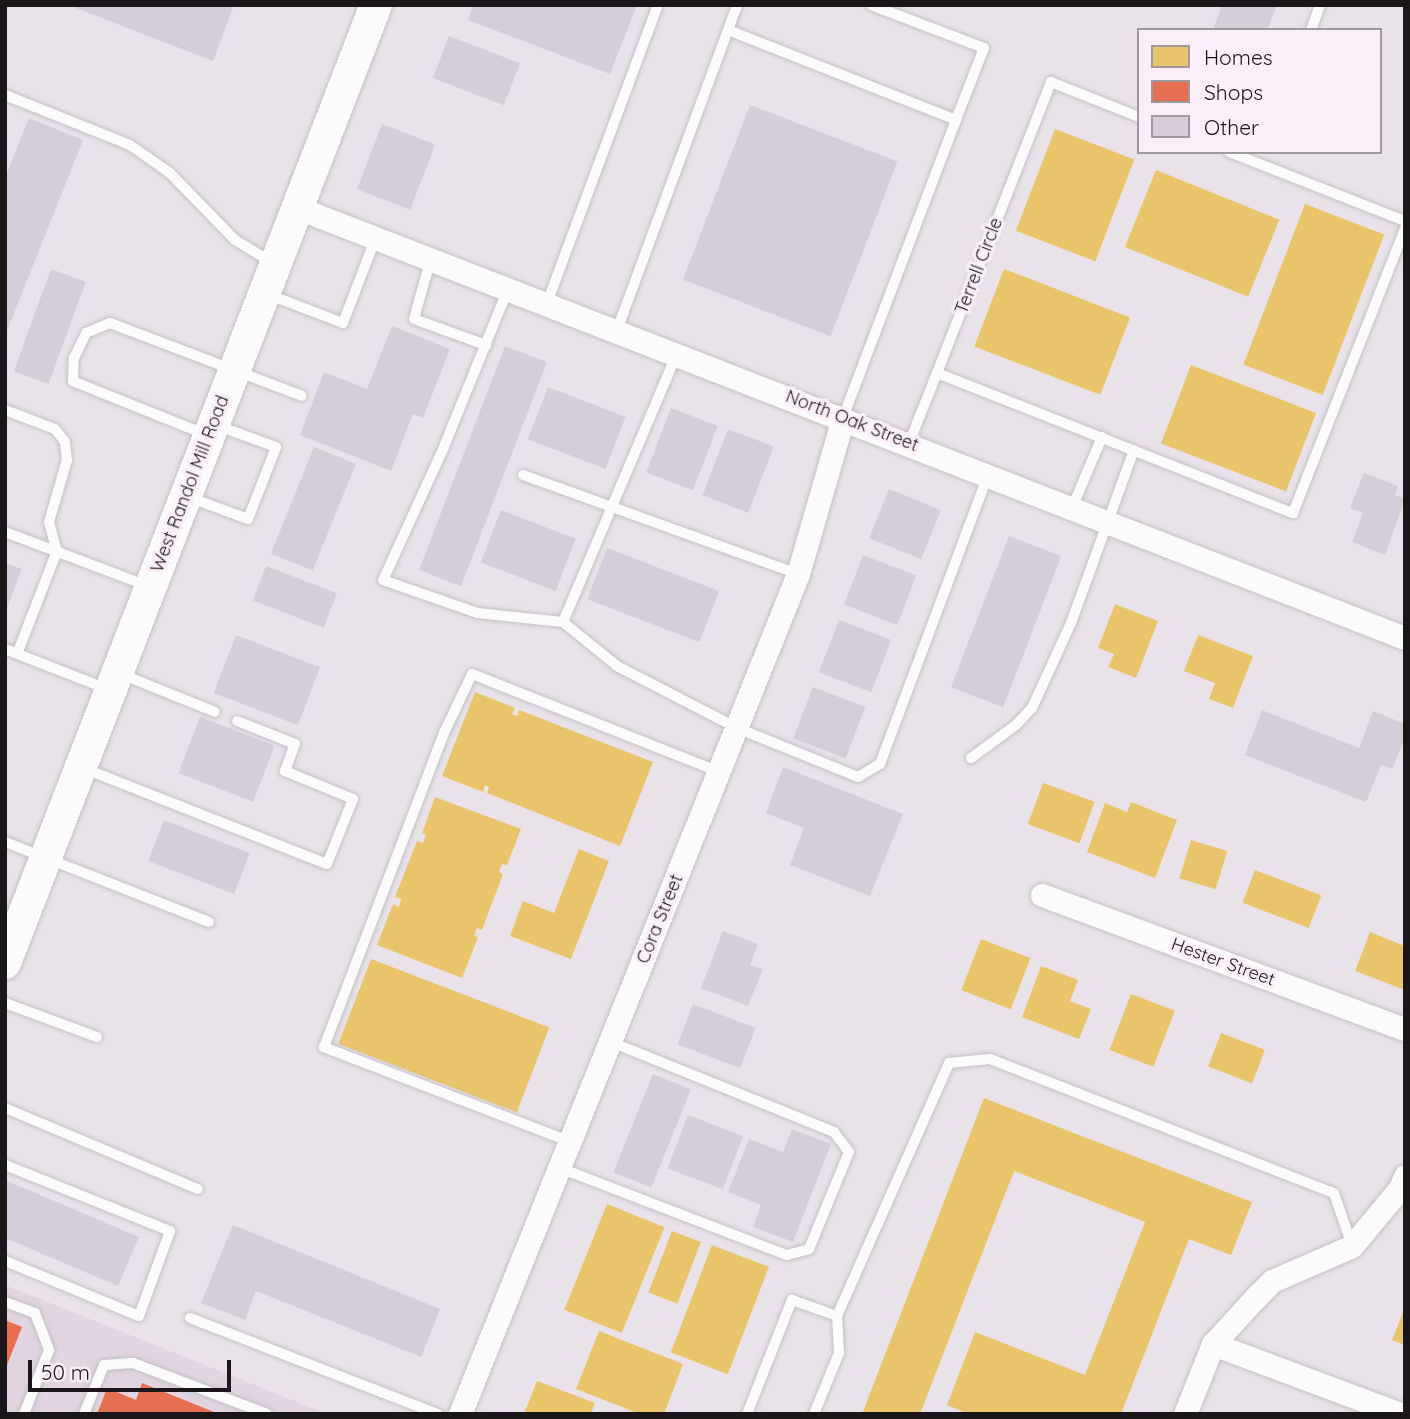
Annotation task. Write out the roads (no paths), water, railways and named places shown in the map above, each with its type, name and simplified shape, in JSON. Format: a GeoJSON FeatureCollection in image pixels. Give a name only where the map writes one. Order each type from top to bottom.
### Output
{"type":"FeatureCollection","features":[{"type":"Feature","properties":{"kind":"main road","name":"West Randol Mill Road"},"geometry":{"type":"LineString","coordinates":[[8,945],[45,858],[376,5]]}},
{"type":"Feature","properties":{"kind":"street","name":"North Oak Street"},"geometry":{"type":"LineString","coordinates":[[298,208],[909,443],[1405,638]]}},
{"type":"Feature","properties":{"kind":"street","name":"Cora Street"},"geometry":{"type":"LineString","coordinates":[[460,1414],[798,574],[844,418]]}},
{"type":"Feature","properties":{"kind":"street","name":"Hester Street"},"geometry":{"type":"LineString","coordinates":[[1042,895],[1405,1029]]}},
{"type":"Feature","properties":{"kind":"street"},"geometry":{"type":"LineString","coordinates":[[1185,1414],[1213,1343],[1272,1281],[1352,1247],[1400,1188],[1405,1176]]}},
{"type":"Feature","properties":{"kind":"street"},"geometry":{"type":"LineString","coordinates":[[1213,1343],[1400,1414]]}},
{"type":"Feature","properties":{"kind":"lane"},"geometry":{"type":"LineString","coordinates":[[547,303],[658,5]]}},
{"type":"Feature","properties":{"kind":"lane"},"geometry":{"type":"LineString","coordinates":[[617,330],[737,5]]}},
{"type":"Feature","properties":{"kind":"lane"},"geometry":{"type":"LineString","coordinates":[[844,418],[984,48],[871,5]]}},
{"type":"Feature","properties":{"kind":"lane"},"geometry":{"type":"LineString","coordinates":[[1312,28],[1320,5]]}},
{"type":"Feature","properties":{"kind":"lane"},"geometry":{"type":"LineString","coordinates":[[728,30],[956,120]]}},
{"type":"Feature","properties":{"kind":"lane","name":"Terrell Circle"},"geometry":{"type":"LineString","coordinates":[[937,373],[1051,82],[1137,116]]}},
{"type":"Feature","properties":{"kind":"lane"},"geometry":{"type":"LineString","coordinates":[[5,95],[130,145],[170,173],[270,279],[343,323],[376,237]]}},
{"type":"Feature","properties":{"kind":"lane"},"geometry":{"type":"LineString","coordinates":[[1234,154],[1405,221]]}},
{"type":"Feature","properties":{"kind":"lane"},"geometry":{"type":"LineString","coordinates":[[909,443],[937,373],[1293,513],[1405,228]]}},
{"type":"Feature","properties":{"kind":"lane"},"geometry":{"type":"LineString","coordinates":[[431,258],[414,318],[485,345]]}},
{"type":"Feature","properties":{"kind":"lane"},"geometry":{"type":"LineString","coordinates":[[509,288],[444,447],[383,580],[477,613],[563,622],[617,666],[737,727],[858,777],[880,764],[988,475]]}},
{"type":"Feature","properties":{"kind":"lane"},"geometry":{"type":"LineString","coordinates":[[186,496],[248,519],[276,447],[211,430],[73,381],[74,358],[86,333],[110,323],[302,396]]}},
{"type":"Feature","properties":{"kind":"lane"},"geometry":{"type":"LineString","coordinates":[[563,622],[678,354]]}},
{"type":"Feature","properties":{"kind":"lane"},"geometry":{"type":"LineString","coordinates":[[5,410],[55,429],[65,442],[67,460],[49,522],[57,551],[17,654]]}},
{"type":"Feature","properties":{"kind":"lane"},"geometry":{"type":"LineString","coordinates":[[1072,508],[1102,437]]}},
{"type":"Feature","properties":{"kind":"lane"},"geometry":{"type":"LineString","coordinates":[[971,758],[1016,725],[1032,708],[1071,623],[1134,450]]}},
{"type":"Feature","properties":{"kind":"lane"},"geometry":{"type":"LineString","coordinates":[[523,475],[798,574]]}},
{"type":"Feature","properties":{"kind":"lane"},"geometry":{"type":"LineString","coordinates":[[5,532],[150,587]]}},
{"type":"Feature","properties":{"kind":"lane"},"geometry":{"type":"LineString","coordinates":[[5,649],[215,712]]}},
{"type":"Feature","properties":{"kind":"lane"},"geometry":{"type":"LineString","coordinates":[[571,1142],[324,1047],[444,733],[472,674],[719,772]]}},
{"type":"Feature","properties":{"kind":"lane"},"geometry":{"type":"LineString","coordinates":[[80,767],[327,864],[353,800],[285,771],[295,744],[237,721]]}},
{"type":"Feature","properties":{"kind":"lane"},"geometry":{"type":"LineString","coordinates":[[5,842],[209,922]]}},
{"type":"Feature","properties":{"kind":"lane"},"geometry":{"type":"LineString","coordinates":[[5,1003],[97,1037]]}},
{"type":"Feature","properties":{"kind":"lane"},"geometry":{"type":"LineString","coordinates":[[560,1168],[787,1255],[809,1249],[849,1152],[834,1132],[611,1041]]}},
{"type":"Feature","properties":{"kind":"lane"},"geometry":{"type":"LineString","coordinates":[[814,1414],[839,1353],[838,1317],[949,1063],[990,1059],[1334,1193],[1352,1247]]}},
{"type":"Feature","properties":{"kind":"lane"},"geometry":{"type":"LineString","coordinates":[[5,1108],[198,1189]]}},
{"type":"Feature","properties":{"kind":"lane"},"geometry":{"type":"LineString","coordinates":[[5,1165],[170,1231],[139,1316],[5,1261]]}},
{"type":"Feature","properties":{"kind":"lane"},"geometry":{"type":"LineString","coordinates":[[747,1414],[792,1300],[838,1317]]}},
{"type":"Feature","properties":{"kind":"lane"},"geometry":{"type":"LineString","coordinates":[[5,1302],[35,1313],[49,1350],[24,1414]]}},
{"type":"Feature","properties":{"kind":"lane"},"geometry":{"type":"LineString","coordinates":[[190,1318],[438,1414]]}},
{"type":"Feature","properties":{"kind":"lane"},"geometry":{"type":"LineString","coordinates":[[83,1414],[104,1365],[133,1363],[267,1414]]}}]}
